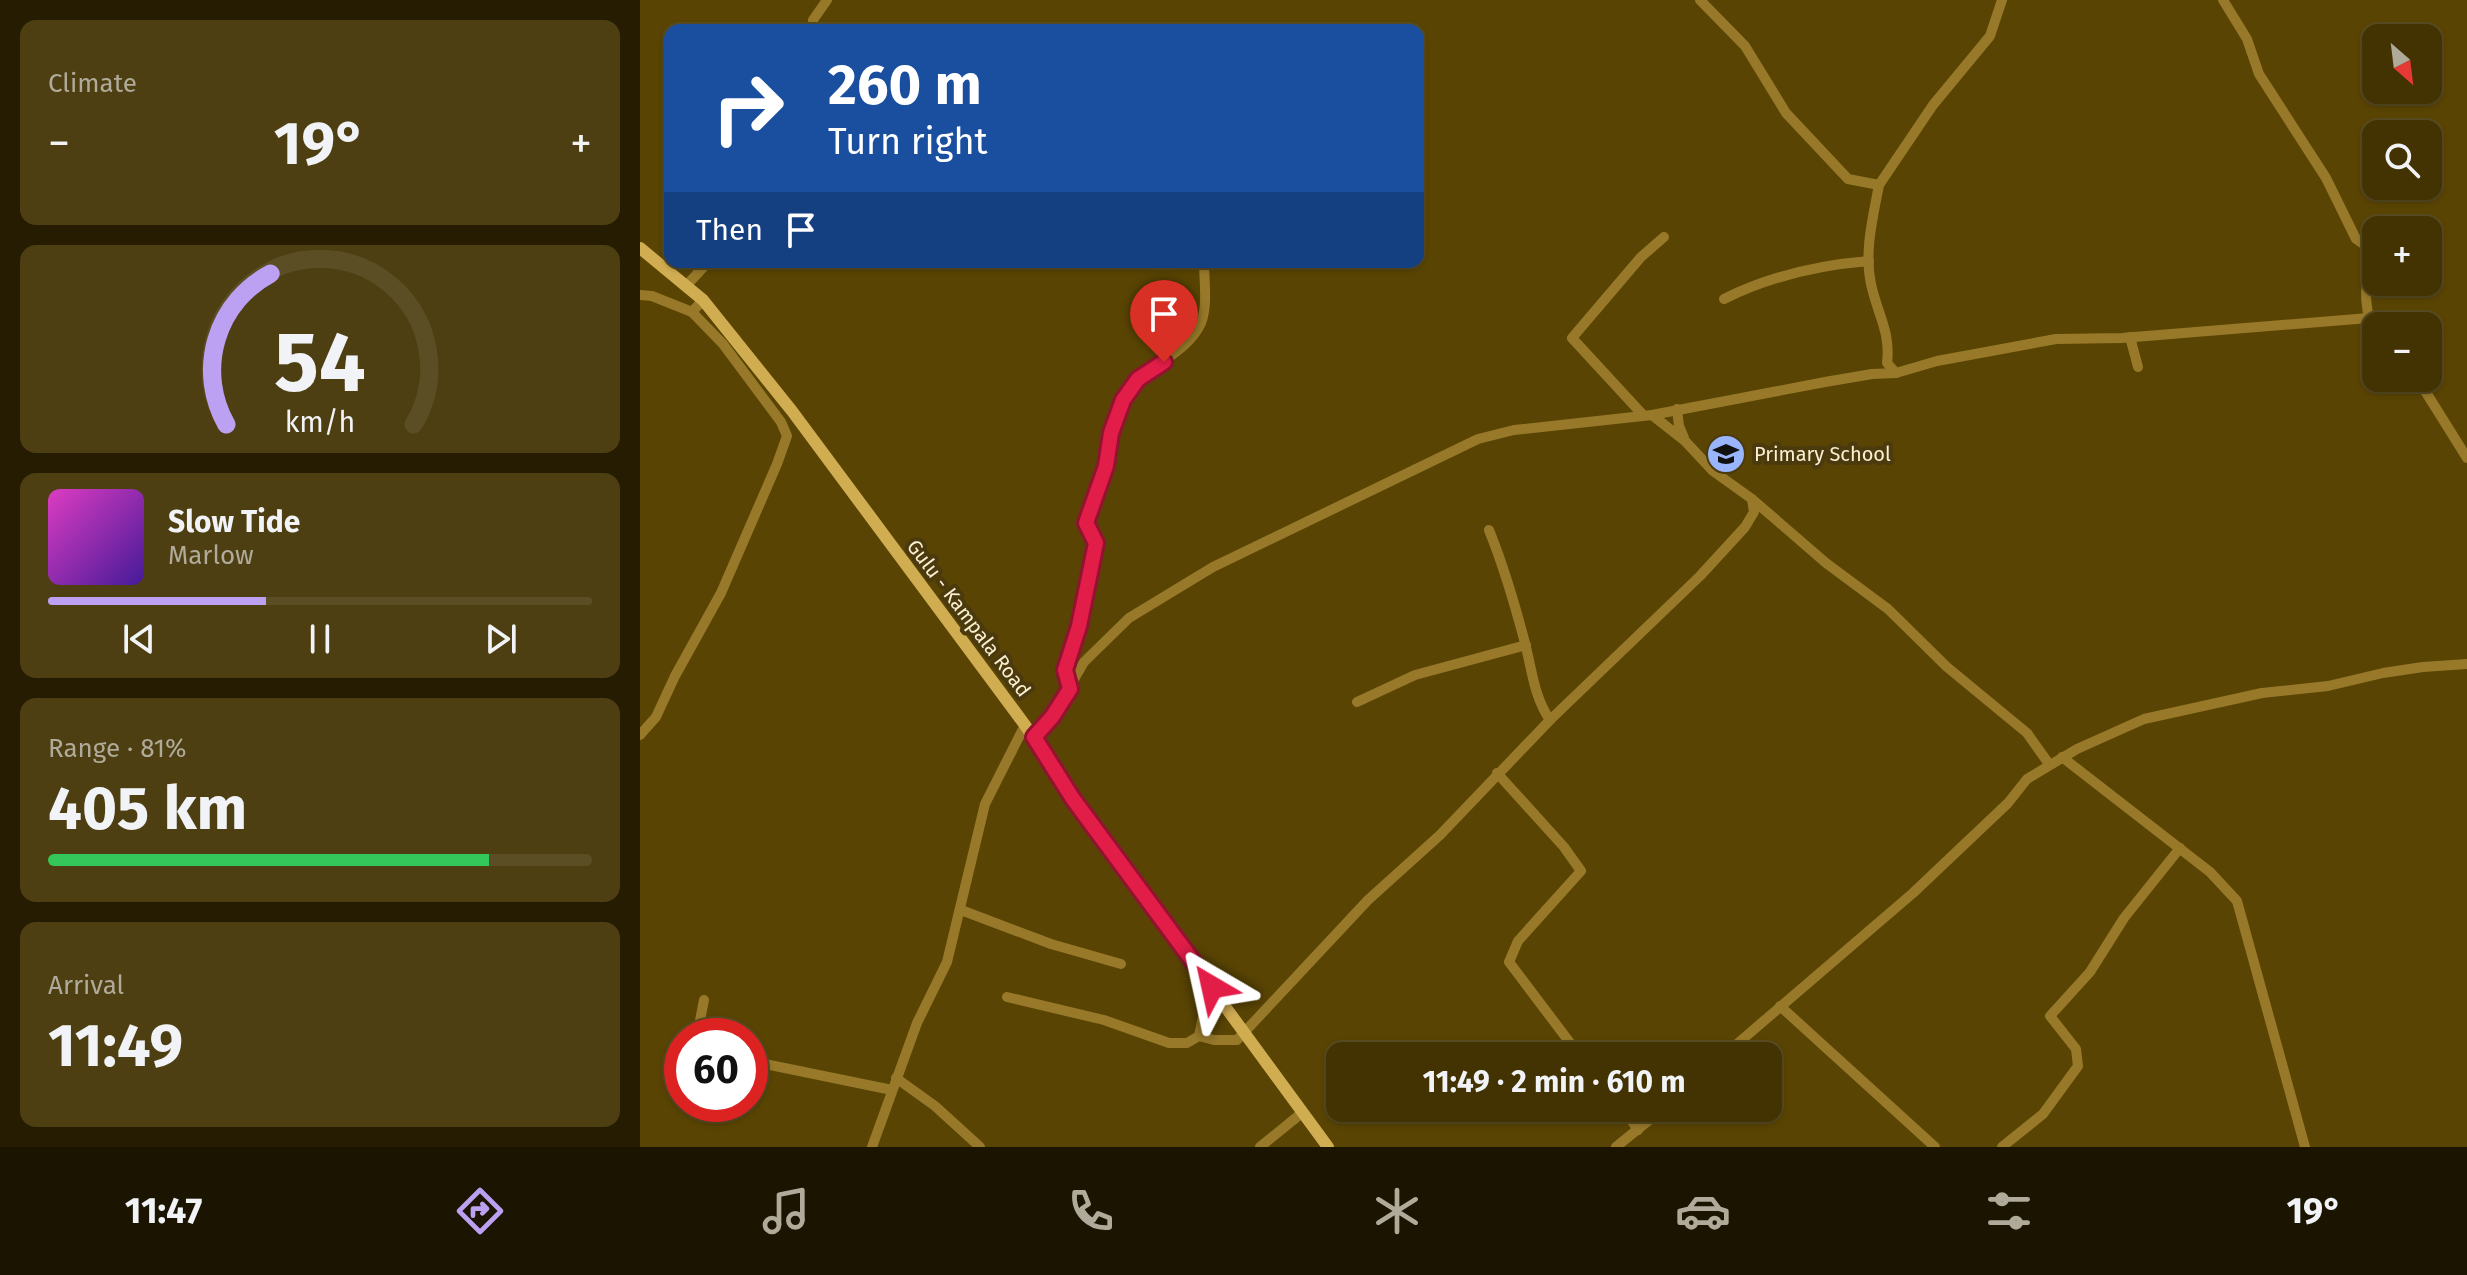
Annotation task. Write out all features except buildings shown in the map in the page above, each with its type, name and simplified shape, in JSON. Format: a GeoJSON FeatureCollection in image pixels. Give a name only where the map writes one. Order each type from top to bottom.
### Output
{"type":"FeatureCollection","features":[{"type":"Feature","properties":{"kind":"main road","name":"Gulu - Kampala Road"},"geometry":{"type":"LineString","coordinates":[[640,248],[664,268]]}},
{"type":"Feature","properties":{"kind":"main road","name":"Gulu - Kampala Road"},"geometry":{"type":"LineString","coordinates":[[664,268],[703,300],[792,411],[1034,737],[1073,799],[1328,1147]]}},
{"type":"Feature","properties":{"kind":"street"},"geometry":{"type":"LineString","coordinates":[[813,24],[827,0]]}},
{"type":"Feature","properties":{"kind":"street"},"geometry":{"type":"LineString","coordinates":[[1700,0],[1745,46],[1786,113],[1848,179],[1879,185]]}},
{"type":"Feature","properties":{"kind":"street"},"geometry":{"type":"LineString","coordinates":[[1872,374],[1887,363],[1890,344],[1871,287],[1869,261],[1871,225],[1879,185],[1933,105],[1990,36],[2002,0]]}},
{"type":"Feature","properties":{"kind":"street"},"geometry":{"type":"LineString","coordinates":[[2223,0],[2247,39],[2259,74],[2326,178],[2356,239],[2369,248],[2375,262],[2367,278],[2364,295],[2368,312]]}},
{"type":"Feature","properties":{"kind":"street"},"geometry":{"type":"LineString","coordinates":[[1664,237],[1641,257],[1572,338],[1648,415],[1685,441],[1713,471],[1752,499],[1826,563],[1888,609],[1947,667],[2027,733],[2049,764]]}},
{"type":"Feature","properties":{"kind":"street"},"geometry":{"type":"LineString","coordinates":[[1724,299],[1828,264],[1869,261]]}},
{"type":"Feature","properties":{"kind":"street"},"geometry":{"type":"LineString","coordinates":[[686,286],[702,268]]}},
{"type":"Feature","properties":{"kind":"street"},"geometry":{"type":"LineString","coordinates":[[1070,689],[1065,670],[1079,626],[1096,543],[1086,523],[1106,466],[1111,433],[1123,400],[1138,379],[1164,362],[1201,323],[1204,268]]}},
{"type":"Feature","properties":{"kind":"street"},"geometry":{"type":"LineString","coordinates":[[640,295],[652,296],[692,312],[732,356],[781,422],[787,436],[721,593],[656,717],[640,735]]}},
{"type":"Feature","properties":{"kind":"street"},"geometry":{"type":"LineString","coordinates":[[692,312],[703,300]]}},
{"type":"Feature","properties":{"kind":"street"},"geometry":{"type":"LineString","coordinates":[[1034,737],[1052,717],[1084,662],[1129,618],[1213,567],[1478,439],[1514,430],[1648,415],[1872,374],[1896,373],[1937,361],[2056,339],[2130,337],[2362,319]]}},
{"type":"Feature","properties":{"kind":"street"},"geometry":{"type":"LineString","coordinates":[[2130,337],[2138,367]]}},
{"type":"Feature","properties":{"kind":"street"},"geometry":{"type":"LineString","coordinates":[[1887,363],[1896,373]]}},
{"type":"Feature","properties":{"kind":"street"},"geometry":{"type":"LineString","coordinates":[[2426,392],[2467,458]]}},
{"type":"Feature","properties":{"kind":"street"},"geometry":{"type":"LineString","coordinates":[[1677,409],[1685,441]]}},
{"type":"Feature","properties":{"kind":"street"},"geometry":{"type":"LineString","coordinates":[[1007,997],[1104,1020],[1169,1043],[1187,1043],[1199,1036],[1214,1040],[1237,1040],[1368,900],[1440,835],[1550,720],[1700,576],[1745,527],[1754,512],[1752,499]]}},
{"type":"Feature","properties":{"kind":"street"},"geometry":{"type":"LineString","coordinates":[[1489,530],[1503,564],[1533,681],[1543,710],[1550,720]]}},
{"type":"Feature","properties":{"kind":"street"},"geometry":{"type":"LineString","coordinates":[[1357,702],[1415,675],[1526,645]]}},
{"type":"Feature","properties":{"kind":"street"},"geometry":{"type":"LineString","coordinates":[[1739,1042],[1913,893],[2008,803],[2027,779],[2062,757],[2144,719],[2262,693],[2328,686],[2409,669],[2467,664]]}},
{"type":"Feature","properties":{"kind":"street"},"geometry":{"type":"LineString","coordinates":[[872,1147],[917,1023],[947,962],[985,804],[1025,725]]}},
{"type":"Feature","properties":{"kind":"street"},"geometry":{"type":"LineString","coordinates":[[2062,757],[2210,872],[2237,901],[2305,1147]]}},
{"type":"Feature","properties":{"kind":"street"},"geometry":{"type":"LineString","coordinates":[[1497,773],[1554,835],[1581,871],[1518,941],[1509,962],[1569,1042]]}},
{"type":"Feature","properties":{"kind":"street"},"geometry":{"type":"LineString","coordinates":[[2002,1147],[2043,1114],[2078,1066],[2076,1049],[2050,1016],[2090,972],[2124,918],[2180,848]]}},
{"type":"Feature","properties":{"kind":"street"},"geometry":{"type":"LineString","coordinates":[[961,910],[1051,944],[1121,964]]}},
{"type":"Feature","properties":{"kind":"street"},"geometry":{"type":"LineString","coordinates":[[1199,1036],[1204,1011],[1217,994]]}},
{"type":"Feature","properties":{"kind":"street"},"geometry":{"type":"LineString","coordinates":[[700,1018],[704,1000]]}},
{"type":"Feature","properties":{"kind":"street"},"geometry":{"type":"LineString","coordinates":[[1780,1006],[1935,1147]]}},
{"type":"Feature","properties":{"kind":"street"},"geometry":{"type":"LineString","coordinates":[[768,1065],[892,1090]]}},
{"type":"Feature","properties":{"kind":"street"},"geometry":{"type":"LineString","coordinates":[[896,1078],[935,1106],[980,1147]]}},
{"type":"Feature","properties":{"kind":"street"},"geometry":{"type":"LineString","coordinates":[[1260,1147],[1303,1112]]}},
{"type":"Feature","properties":{"kind":"street"},"geometry":{"type":"LineString","coordinates":[[1633,1122],[1638,1130]]}},
{"type":"Feature","properties":{"kind":"street"},"geometry":{"type":"LineString","coordinates":[[1616,1147],[1647,1122]]}},
{"type":"Feature","properties":{"kind":"place","name":"Primary School"},"geometry":{"type":"Point","coordinates":[1726,454]}},
{"type":"Feature","properties":{"kind":"route"},"geometry":{"type":"LineString","coordinates":[[1164,362],[1138,379],[1123,400],[1111,433],[1106,466],[1086,523],[1096,543],[1086,598],[1065,670],[1070,689],[1034,737],[1073,799],[1212,987]]}}]}
